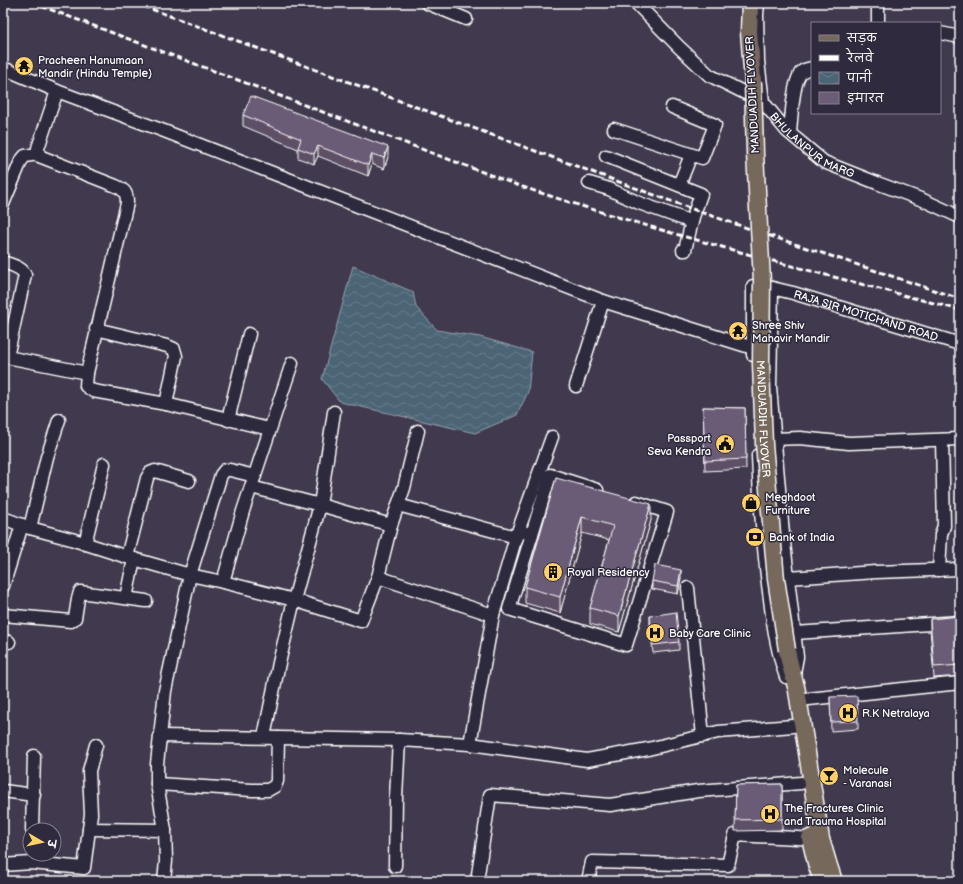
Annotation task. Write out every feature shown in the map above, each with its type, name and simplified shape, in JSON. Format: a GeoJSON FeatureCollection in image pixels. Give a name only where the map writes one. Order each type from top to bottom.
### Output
{"type":"FeatureCollection","features":[{"type":"Feature","properties":{"kind":"main road","name":"MANDUADIH FLYOVER"},"geometry":{"type":"LineString","coordinates":[[750,3],[749,32],[753,82],[755,154],[762,281],[761,364],[764,444],[776,579],[789,666]]}},
{"type":"Feature","properties":{"kind":"main road"},"geometry":{"type":"LineString","coordinates":[[789,666],[799,700],[816,839],[816,863],[822,881]]}},
{"type":"Feature","properties":{"kind":"main road"},"geometry":{"type":"LineString","coordinates":[[789,666],[793,726],[802,783],[816,839],[834,881]]}},
{"type":"Feature","properties":{"kind":"street"},"geometry":{"type":"LineString","coordinates":[[427,3],[466,19]]}},
{"type":"Feature","properties":{"kind":"street"},"geometry":{"type":"LineString","coordinates":[[636,3],[679,47],[710,75],[763,102]]}},
{"type":"Feature","properties":{"kind":"street","name":"BHULANPUR MARG"},"geometry":{"type":"LineString","coordinates":[[758,3],[758,61],[763,102],[790,133],[824,162],[923,200],[960,217]]}},
{"type":"Feature","properties":{"kind":"street"},"geometry":{"type":"LineString","coordinates":[[878,3],[878,22]]}},
{"type":"Feature","properties":{"kind":"street"},"geometry":{"type":"LineString","coordinates":[[941,33],[960,37]]}},
{"type":"Feature","properties":{"kind":"street"},"geometry":{"type":"LineString","coordinates":[[3,68],[57,91],[604,300],[753,348],[770,352]]}},
{"type":"Feature","properties":{"kind":"street"},"geometry":{"type":"LineString","coordinates":[[790,133],[796,83],[802,71],[811,68]]}},
{"type":"Feature","properties":{"kind":"street"},"geometry":{"type":"LineString","coordinates":[[38,154],[38,148],[57,91]]}},
{"type":"Feature","properties":{"kind":"street"},"geometry":{"type":"LineString","coordinates":[[614,129],[702,158],[715,125],[672,107]]}},
{"type":"Feature","properties":{"kind":"street"},"geometry":{"type":"LineString","coordinates":[[3,204],[21,161],[25,156],[38,154],[43,158],[124,190],[128,203],[96,329],[87,373],[86,386],[93,391],[166,404],[269,429]]}},
{"type":"Feature","properties":{"kind":"street"},"geometry":{"type":"LineString","coordinates":[[679,185],[691,154]]}},
{"type":"Feature","properties":{"kind":"street"},"geometry":{"type":"LineString","coordinates":[[606,156],[701,194],[685,250],[683,250]]}},
{"type":"Feature","properties":{"kind":"street"},"geometry":{"type":"LineString","coordinates":[[589,182],[609,189],[639,203],[692,222]]}},
{"type":"Feature","properties":{"kind":"street"},"geometry":{"type":"LineString","coordinates":[[3,262],[21,269],[25,275],[7,357],[87,373]]}},
{"type":"Feature","properties":{"kind":"street","name":"RAJA SIR MOTICHAND ROAD"},"geometry":{"type":"LineString","coordinates":[[753,348],[752,286],[772,288],[793,293],[960,344]]}},
{"type":"Feature","properties":{"kind":"street"},"geometry":{"type":"LineString","coordinates":[[753,348],[760,512],[766,566],[779,658],[789,666],[797,657],[770,387],[772,288]]}},
{"type":"Feature","properties":{"kind":"street"},"geometry":{"type":"LineString","coordinates":[[576,386],[604,300]]}},
{"type":"Feature","properties":{"kind":"street"},"geometry":{"type":"LineString","coordinates":[[96,329],[174,349],[176,356],[166,404]]}},
{"type":"Feature","properties":{"kind":"street"},"geometry":{"type":"LineString","coordinates":[[228,420],[248,334]]}},
{"type":"Feature","properties":{"kind":"street"},"geometry":{"type":"LineString","coordinates":[[223,582],[243,511],[292,363]]}},
{"type":"Feature","properties":{"kind":"street"},"geometry":{"type":"LineString","coordinates":[[264,737],[294,600],[320,505],[334,412]]}},
{"type":"Feature","properties":{"kind":"street"},"geometry":{"type":"LineString","coordinates":[[3,586],[26,526],[59,420]]}},
{"type":"Feature","properties":{"kind":"street"},"geometry":{"type":"LineString","coordinates":[[3,518],[130,558],[190,575],[294,600],[361,621],[378,577],[391,525],[398,505],[418,431]]}},
{"type":"Feature","properties":{"kind":"street"},"geometry":{"type":"LineString","coordinates":[[470,744],[493,615],[518,534],[552,437]]}},
{"type":"Feature","properties":{"kind":"street"},"geometry":{"type":"LineString","coordinates":[[774,439],[800,438],[849,443],[960,439]]}},
{"type":"Feature","properties":{"kind":"street"},"geometry":{"type":"LineString","coordinates":[[939,570],[941,534],[944,526],[942,440]]}},
{"type":"Feature","properties":{"kind":"street"},"geometry":{"type":"LineString","coordinates":[[85,544],[104,464]]}},
{"type":"Feature","properties":{"kind":"street"},"geometry":{"type":"LineString","coordinates":[[164,881],[166,861],[165,830],[157,784],[157,764],[165,691],[190,575],[221,475],[225,470],[230,470],[253,482],[320,505],[391,525]]}},
{"type":"Feature","properties":{"kind":"street"},"geometry":{"type":"LineString","coordinates":[[126,598],[130,558],[147,478],[150,473],[155,471],[189,481]]}},
{"type":"Feature","properties":{"kind":"street"},"geometry":{"type":"LineString","coordinates":[[608,493],[550,475],[508,609],[626,645],[667,512],[623,498]]}},
{"type":"Feature","properties":{"kind":"street"},"geometry":{"type":"LineString","coordinates":[[398,505],[518,534],[532,534]]}},
{"type":"Feature","properties":{"kind":"street"},"geometry":{"type":"LineString","coordinates":[[788,578],[876,572],[960,569]]}},
{"type":"Feature","properties":{"kind":"street"},"geometry":{"type":"LineString","coordinates":[[378,577],[493,615]]}},
{"type":"Feature","properties":{"kind":"street"},"geometry":{"type":"LineString","coordinates":[[688,588],[703,736]]}},
{"type":"Feature","properties":{"kind":"street"},"geometry":{"type":"LineString","coordinates":[[3,615],[71,622],[75,618],[80,592],[146,601]]}},
{"type":"Feature","properties":{"kind":"street"},"geometry":{"type":"LineString","coordinates":[[795,633],[960,622]]}},
{"type":"Feature","properties":{"kind":"street"},"geometry":{"type":"LineString","coordinates":[[799,700],[960,683]]}},
{"type":"Feature","properties":{"kind":"street"},"geometry":{"type":"LineString","coordinates":[[160,736],[399,740],[470,744],[587,760],[648,749],[718,732],[793,726]]}},
{"type":"Feature","properties":{"kind":"street"},"geometry":{"type":"LineString","coordinates":[[157,784],[268,790],[275,786],[276,781],[278,738]]}},
{"type":"Feature","properties":{"kind":"street"},"geometry":{"type":"LineString","coordinates":[[395,866],[399,740]]}},
{"type":"Feature","properties":{"kind":"street"},"geometry":{"type":"LineString","coordinates":[[49,862],[84,868],[91,814],[89,770],[96,745]]}},
{"type":"Feature","properties":{"kind":"street"},"geometry":{"type":"LineString","coordinates":[[32,822],[34,756]]}},
{"type":"Feature","properties":{"kind":"street"},"geometry":{"type":"LineString","coordinates":[[477,881],[490,794],[610,805],[698,790],[802,783]]}},
{"type":"Feature","properties":{"kind":"street"},"geometry":{"type":"LineString","coordinates":[[3,791],[34,795]]}},
{"type":"Feature","properties":{"kind":"street"},"geometry":{"type":"LineString","coordinates":[[89,829],[165,830]]}},
{"type":"Feature","properties":{"kind":"street"},"geometry":{"type":"LineString","coordinates":[[588,881],[592,862],[728,864],[735,835],[816,839]]}},
{"type":"Feature","properties":{"kind":"street"},"geometry":{"type":"LineString","coordinates":[[3,865],[22,861]]}},
{"type":"Feature","properties":{"kind":"water"},"geometry":{"type":"Polygon","coordinates":[[[353,266],[413,292],[416,307],[437,330],[480,337],[532,352],[528,392],[517,415],[475,433],[340,402],[322,379],[353,266]]]}},
{"type":"Feature","properties":{"kind":"building"},"geometry":{"type":"Polygon","coordinates":[[[251,96],[388,147],[384,158],[372,154],[368,165],[318,146],[314,154],[298,148],[301,139],[243,115],[251,96]]]}},
{"type":"Feature","properties":{"kind":"building","name":"Passport Seva Kendra"},"geometry":{"type":"Polygon","coordinates":[[[703,407],[745,408],[746,459],[705,461],[703,407]]]}},
{"type":"Feature","properties":{"kind":"building","name":"Royal Residency"},"geometry":{"type":"Polygon","coordinates":[[[556,478],[651,504],[619,616],[590,608],[613,526],[582,517],[560,597],[525,587],[556,478]]]}},
{"type":"Feature","properties":{"kind":"building"},"geometry":{"type":"Polygon","coordinates":[[[655,565],[681,570],[678,586],[652,581],[655,565]]]}},
{"type":"Feature","properties":{"kind":"building"},"geometry":{"type":"Polygon","coordinates":[[[676,612],[679,642],[653,645],[650,616],[676,612]]]}},
{"type":"Feature","properties":{"kind":"building"},"geometry":{"type":"Polygon","coordinates":[[[960,616],[960,665],[934,667],[930,619],[960,616]]]}},
{"type":"Feature","properties":{"kind":"building"},"geometry":{"type":"Polygon","coordinates":[[[857,696],[858,721],[831,722],[830,697],[857,696]]]}},
{"type":"Feature","properties":{"kind":"building"},"geometry":{"type":"Polygon","coordinates":[[[782,784],[782,819],[735,820],[736,785],[782,784]]]}},
{"type":"Feature","properties":{"kind":"railway"},"geometry":{"type":"LineString","coordinates":[[33,3],[517,185],[682,236],[960,310]]}},
{"type":"Feature","properties":{"kind":"railway"},"geometry":{"type":"LineString","coordinates":[[135,3],[695,210],[960,299]]}},
{"type":"Feature","properties":{"kind":"place","name":"Pracheen Hanumaan Mandir (Hindu Temple)"},"geometry":{"type":"Point","coordinates":[24,66]}},
{"type":"Feature","properties":{"kind":"place","name":"Shree Shiv Mahavir Mandir"},"geometry":{"type":"Point","coordinates":[738,331]}},
{"type":"Feature","properties":{"kind":"place","name":"Passport Seva Kendra"},"geometry":{"type":"Point","coordinates":[725,444]}},
{"type":"Feature","properties":{"kind":"place","name":"Meghdoot Furniture"},"geometry":{"type":"Point","coordinates":[751,503]}},
{"type":"Feature","properties":{"kind":"place","name":"Bank of India"},"geometry":{"type":"Point","coordinates":[755,537]}},
{"type":"Feature","properties":{"kind":"place","name":"Royal Residency"},"geometry":{"type":"Point","coordinates":[553,572]}},
{"type":"Feature","properties":{"kind":"place","name":"Baby Care Clinic"},"geometry":{"type":"Point","coordinates":[655,633]}},
{"type":"Feature","properties":{"kind":"place","name":"R.K Netralaya"},"geometry":{"type":"Point","coordinates":[848,713]}},
{"type":"Feature","properties":{"kind":"place","name":"Molecule - Varanasi"},"geometry":{"type":"Point","coordinates":[829,776]}},
{"type":"Feature","properties":{"kind":"place","name":"The Fractures Clinic and Trauma Hospital"},"geometry":{"type":"Point","coordinates":[770,814]}}]}
